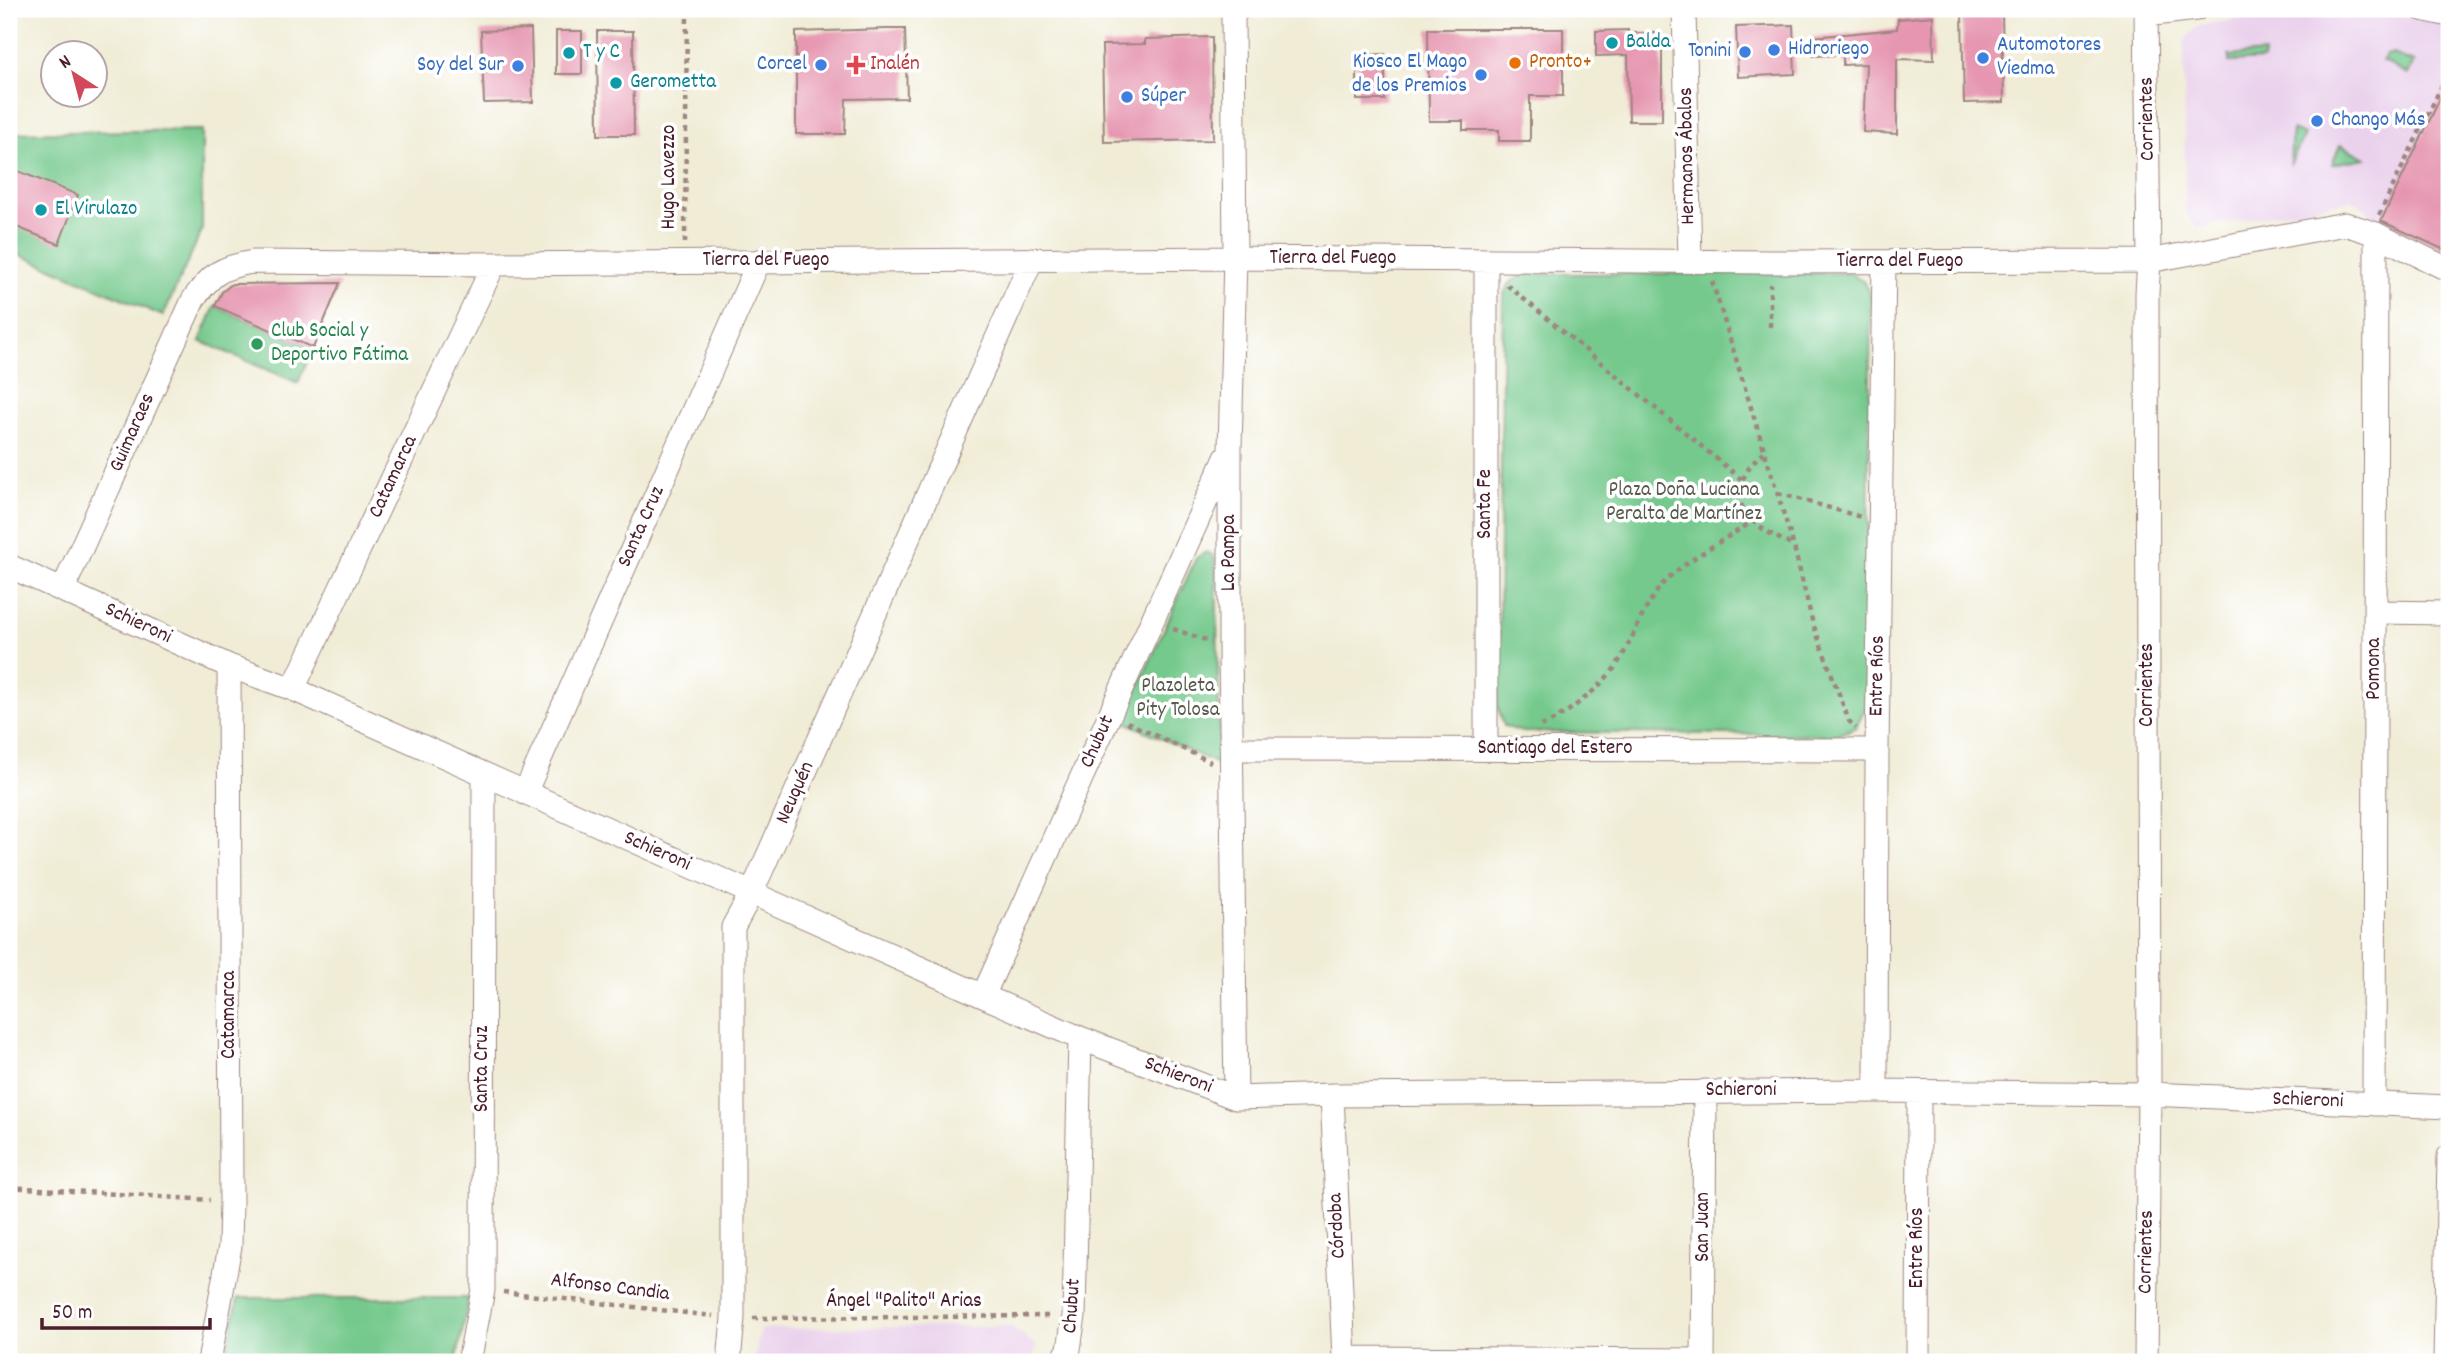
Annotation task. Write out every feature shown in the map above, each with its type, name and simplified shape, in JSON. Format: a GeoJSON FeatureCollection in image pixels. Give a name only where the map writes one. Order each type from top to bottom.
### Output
{"type":"FeatureCollection","features":[{"type":"Feature","properties":{"kind":"street","name":"La Pampa"},"geometry":{"type":"LineString","coordinates":[[1236,1098],[1230,449],[1235,258],[1233,16],[1238,9]]}},
{"type":"Feature","properties":{"kind":"street","name":"Hermanos Ábalos"},"geometry":{"type":"LineString","coordinates":[[1684,9],[1698,261]]}},
{"type":"Feature","properties":{"kind":"street"},"geometry":{"type":"LineString","coordinates":[[2146,12],[2196,9]]}},
{"type":"Feature","properties":{"kind":"street"},"geometry":{"type":"LineString","coordinates":[[2422,9],[2449,15]]}},
{"type":"Feature","properties":{"kind":"street","name":"Corrientes"},"geometry":{"type":"LineString","coordinates":[[2146,12],[2149,261],[2149,1094],[2146,1362]]}},
{"type":"Feature","properties":{"kind":"street","name":"Tierra del Fuego"},"geometry":{"type":"LineString","coordinates":[[208,279],[229,266],[253,262],[494,264],[1235,258],[1770,262],[2149,261],[2345,224],[2372,232],[2449,270]]}},
{"type":"Feature","properties":{"kind":"street","name":"Pomona"},"geometry":{"type":"LineString","coordinates":[[2372,232],[2376,612],[2374,1104]]}},
{"type":"Feature","properties":{"kind":"street","name":"Neuquén"},"geometry":{"type":"LineString","coordinates":[[729,1362],[733,1318],[733,927],[751,894],[1032,259]]}},
{"type":"Feature","properties":{"kind":"street","name":"Santa Fe"},"geometry":{"type":"LineString","coordinates":[[1486,260],[1486,749]]}},
{"type":"Feature","properties":{"kind":"street","name":"Santa Cruz"},"geometry":{"type":"LineString","coordinates":[[526,793],[759,261]]}},
{"type":"Feature","properties":{"kind":"street","name":"Entre Ríos"},"geometry":{"type":"LineString","coordinates":[[1875,1091],[1884,262]]}},
{"type":"Feature","properties":{"kind":"street","name":"Catamarca"},"geometry":{"type":"LineString","coordinates":[[293,689],[494,264]]}},
{"type":"Feature","properties":{"kind":"street","name":"Guimaraes"},"geometry":{"type":"LineString","coordinates":[[63,589],[193,300],[208,279]]}},
{"type":"Feature","properties":{"kind":"street","name":"Chubut"},"geometry":{"type":"LineString","coordinates":[[983,996],[1230,449]]}},
{"type":"Feature","properties":{"kind":"street","name":"Schieroni"},"geometry":{"type":"LineString","coordinates":[[9,566],[229,666],[293,689],[983,996],[1080,1038],[1236,1098],[1875,1091],[2149,1094],[2449,1107]]}},
{"type":"Feature","properties":{"kind":"street"},"geometry":{"type":"LineString","coordinates":[[2376,612],[2449,613]]}},
{"type":"Feature","properties":{"kind":"street","name":"Catamarca"},"geometry":{"type":"LineString","coordinates":[[209,1362],[230,1246],[229,666]]}},
{"type":"Feature","properties":{"kind":"street","name":"Santiago del Estero"},"geometry":{"type":"LineString","coordinates":[[1233,761],[1486,749],[1877,750]]}},
{"type":"Feature","properties":{"kind":"street","name":"Santa Cruz"},"geometry":{"type":"LineString","coordinates":[[469,1362],[483,1290],[484,775]]}},
{"type":"Feature","properties":{"kind":"street","name":"Chubut"},"geometry":{"type":"LineString","coordinates":[[1062,1362],[1069,1349],[1074,1316],[1080,1038]]}},
{"type":"Feature","properties":{"kind":"street","name":"San Juan"},"geometry":{"type":"LineString","coordinates":[[1703,1361],[1705,1091]]}},
{"type":"Feature","properties":{"kind":"street","name":"Entre Ríos"},"geometry":{"type":"LineString","coordinates":[[1918,1362],[1919,1092]]}},
{"type":"Feature","properties":{"kind":"street","name":"Córdoba"},"geometry":{"type":"LineString","coordinates":[[1332,1095],[1344,1358],[1703,1361]]}},
{"type":"Feature","properties":{"kind":"street"},"geometry":{"type":"LineString","coordinates":[[2445,1362],[2449,1156]]}},
{"type":"Feature","properties":{"kind":"path","name":"Hugo Lavezzo"},"geometry":{"type":"LineString","coordinates":[[685,262],[687,9]]}},
{"type":"Feature","properties":{"kind":"path"},"geometry":{"type":"LineString","coordinates":[[2372,232],[2449,71]]}},
{"type":"Feature","properties":{"kind":"path"},"geometry":{"type":"LineString","coordinates":[[1486,260],[1514,292],[1741,479]]}},
{"type":"Feature","properties":{"kind":"path"},"geometry":{"type":"LineString","coordinates":[[1698,261],[1778,492],[1812,624],[1849,721],[1877,750]]}},
{"type":"Feature","properties":{"kind":"path"},"geometry":{"type":"LineString","coordinates":[[1770,262],[1770,327]]}},
{"type":"Feature","properties":{"kind":"path"},"geometry":{"type":"LineString","coordinates":[[1763,452],[1741,479],[1739,493],[1743,508],[1753,521],[1794,547]]}},
{"type":"Feature","properties":{"kind":"path"},"geometry":{"type":"LineString","coordinates":[[1778,492],[1861,517],[1881,517]]}},
{"type":"Feature","properties":{"kind":"path"},"geometry":{"type":"LineString","coordinates":[[1532,730],[1556,720],[1616,666],[1660,587],[1674,573],[1753,521]]}},
{"type":"Feature","properties":{"kind":"path"},"geometry":{"type":"LineString","coordinates":[[1152,622],[1230,649]]}},
{"type":"Feature","properties":{"kind":"path"},"geometry":{"type":"LineString","coordinates":[[1111,714],[1233,761]]}},
{"type":"Feature","properties":{"kind":"path"},"geometry":{"type":"LineString","coordinates":[[9,1187],[231,1202]]}},
{"type":"Feature","properties":{"kind":"path","name":"Alfonso Candia"},"geometry":{"type":"LineString","coordinates":[[483,1290],[733,1318]]}},
{"type":"Feature","properties":{"kind":"path","name":"Ángel \"Palito\" Arias"},"geometry":{"type":"LineString","coordinates":[[733,1318],[1074,1316]]}},
{"type":"Feature","properties":{"kind":"shaded area","name":"Chango Más"},"geometry":{"type":"Polygon","coordinates":[[[2294,9],[2368,9],[2449,25],[2449,252],[2381,221],[2353,200],[2197,228],[2185,212],[2184,41],[2198,26],[2294,9]]]}},
{"type":"Feature","properties":{"kind":"shaded area"},"geometry":{"type":"Polygon","coordinates":[[[1011,1326],[1037,1346],[1031,1362],[754,1362],[761,1329],[1011,1326]]]}},
{"type":"Feature","properties":{"kind":"green space"},"geometry":{"type":"Polygon","coordinates":[[[2264,53],[2263,60],[2229,62],[2229,56],[2264,53]]]}},
{"type":"Feature","properties":{"kind":"green space"},"geometry":{"type":"Polygon","coordinates":[[[2392,54],[2414,62],[2408,74],[2382,61],[2386,55],[2392,54]]]}},
{"type":"Feature","properties":{"kind":"green space"},"geometry":{"type":"Polygon","coordinates":[[[202,130],[202,230],[163,316],[9,250],[9,133],[202,130]]]}},
{"type":"Feature","properties":{"kind":"green space"},"geometry":{"type":"Polygon","coordinates":[[[2292,130],[2304,135],[2290,165],[2292,130]]]}},
{"type":"Feature","properties":{"kind":"green space"},"geometry":{"type":"Polygon","coordinates":[[[2340,145],[2366,158],[2332,164],[2340,145]]]}},
{"type":"Feature","properties":{"kind":"green space","name":"Plaza Doña Luciana Peralta de Martínez"},"geometry":{"type":"Polygon","coordinates":[[[1849,273],[1864,282],[1871,297],[1866,708],[1856,727],[1838,735],[1522,732],[1504,726],[1498,708],[1503,298],[1509,284],[1530,274],[1849,273]]]}},
{"type":"Feature","properties":{"kind":"green space","name":"Club Social y Deportivo Fátima"},"geometry":{"type":"Polygon","coordinates":[[[215,306],[313,348],[298,383],[200,341],[215,306]]]}},
{"type":"Feature","properties":{"kind":"green space","name":"Plazoleta Pity Tolosa"},"geometry":{"type":"Polygon","coordinates":[[[1206,552],[1213,555],[1216,563],[1220,765],[1123,721],[1196,558],[1206,552]]]}},
{"type":"Feature","properties":{"kind":"green space"},"geometry":{"type":"Polygon","coordinates":[[[238,1298],[469,1298],[456,1362],[225,1362],[238,1298]]]}},
{"type":"Feature","properties":{"kind":"building","name":"Automotores Viedma"},"geometry":{"type":"Polygon","coordinates":[[[2002,13],[2004,102],[1964,103],[1962,14],[2002,13]]]}},
{"type":"Feature","properties":{"kind":"building"},"geometry":{"type":"Polygon","coordinates":[[[1933,16],[1934,60],[1897,59],[1897,134],[1863,132],[1866,64],[1843,65],[1843,55],[1813,56],[1813,37],[1897,29],[1898,19],[1933,16]]]}},
{"type":"Feature","properties":{"kind":"building","name":"Hidroriego"},"geometry":{"type":"Polygon","coordinates":[[[1793,25],[1795,74],[1738,77],[1736,27],[1793,25]]]}},
{"type":"Feature","properties":{"kind":"building"},"geometry":{"type":"Polygon","coordinates":[[[531,29],[533,102],[484,103],[481,31],[531,29]]]}},
{"type":"Feature","properties":{"kind":"building"},"geometry":{"type":"Polygon","coordinates":[[[905,29],[907,98],[846,99],[845,134],[796,134],[796,32],[905,29]]]}},
{"type":"Feature","properties":{"kind":"building"},"geometry":{"type":"Polygon","coordinates":[[[1428,29],[1563,29],[1563,96],[1530,96],[1530,141],[1499,141],[1499,130],[1463,130],[1463,121],[1429,121],[1428,29]]]}},
{"type":"Feature","properties":{"kind":"building"},"geometry":{"type":"Polygon","coordinates":[[[1628,30],[1628,33],[1662,33],[1662,121],[1629,121],[1628,55],[1596,56],[1596,31],[1628,30]]]}},
{"type":"Feature","properties":{"kind":"building","name":"T y C"},"geometry":{"type":"Polygon","coordinates":[[[556,31],[582,31],[582,74],[556,74],[556,31]]]}},
{"type":"Feature","properties":{"kind":"building","name":"Gerometta"},"geometry":{"type":"Polygon","coordinates":[[[597,31],[633,31],[634,135],[598,135],[597,31]]]}},
{"type":"Feature","properties":{"kind":"building"},"geometry":{"type":"Polygon","coordinates":[[[1212,37],[1213,140],[1104,142],[1102,45],[1145,44],[1145,39],[1212,37]]]}},
{"type":"Feature","properties":{"kind":"building"},"geometry":{"type":"Polygon","coordinates":[[[1385,54],[1385,100],[1357,100],[1357,55],[1385,54]]]}},
{"type":"Feature","properties":{"kind":"building"},"geometry":{"type":"Polygon","coordinates":[[[2449,80],[2449,252],[2381,221],[2449,80]]]}},
{"type":"Feature","properties":{"kind":"building","name":"El Virulazo"},"geometry":{"type":"Polygon","coordinates":[[[13,169],[78,195],[59,244],[9,224],[9,179],[13,169]]]}},
{"type":"Feature","properties":{"kind":"building"},"geometry":{"type":"Polygon","coordinates":[[[340,283],[313,348],[215,306],[222,292],[232,284],[340,283]]]}},
{"type":"Feature","properties":{"kind":"building"},"geometry":{"type":"Polygon","coordinates":[[[869,1357],[869,1362],[811,1362],[811,1358],[869,1357]]]}},
{"type":"Feature","properties":{"kind":"place","name":"Balda"},"geometry":{"type":"Point","coordinates":[1612,43]}},
{"type":"Feature","properties":{"kind":"place","name":"Hidroriego"},"geometry":{"type":"Point","coordinates":[1774,50]}},
{"type":"Feature","properties":{"kind":"place","name":"Tonini"},"geometry":{"type":"Point","coordinates":[1745,52]}},
{"type":"Feature","properties":{"kind":"place","name":"T y C"},"geometry":{"type":"Point","coordinates":[569,53]}},
{"type":"Feature","properties":{"kind":"place","name":"Automotores Viedma"},"geometry":{"type":"Point","coordinates":[1983,58]}},
{"type":"Feature","properties":{"kind":"place","name":"Pronto+"},"geometry":{"type":"Point","coordinates":[1515,63]}},
{"type":"Feature","properties":{"kind":"place","name":"Corcel"},"geometry":{"type":"Point","coordinates":[821,65]}},
{"type":"Feature","properties":{"kind":"place","name":"Inalén"},"geometry":{"type":"Point","coordinates":[856,65]}},
{"type":"Feature","properties":{"kind":"place","name":"Soy del Sur"},"geometry":{"type":"Point","coordinates":[518,66]}},
{"type":"Feature","properties":{"kind":"place","name":"Kiosco El Mago de los Premios"},"geometry":{"type":"Point","coordinates":[1481,75]}},
{"type":"Feature","properties":{"kind":"place","name":"Gerometta"},"geometry":{"type":"Point","coordinates":[616,83]}},
{"type":"Feature","properties":{"kind":"place","name":"Súper"},"geometry":{"type":"Point","coordinates":[1127,97]}},
{"type":"Feature","properties":{"kind":"place","name":"Chango Más"},"geometry":{"type":"Point","coordinates":[2317,121]}},
{"type":"Feature","properties":{"kind":"place","name":"El Virulazo"},"geometry":{"type":"Point","coordinates":[41,210]}},
{"type":"Feature","properties":{"kind":"place","name":"Club Social y Deportivo Fátima"},"geometry":{"type":"Point","coordinates":[257,344]}}]}
